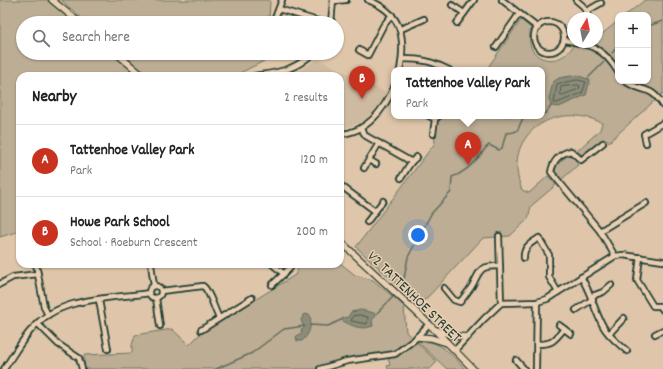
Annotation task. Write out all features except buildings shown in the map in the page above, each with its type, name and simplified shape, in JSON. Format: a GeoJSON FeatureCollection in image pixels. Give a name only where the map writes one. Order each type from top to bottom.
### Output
{"type":"FeatureCollection","features":[{"type":"Feature","properties":{"kind":"street"},"geometry":{"type":"LineString","coordinates":[[52,0],[71,16]]}},
{"type":"Feature","properties":{"kind":"street"},"geometry":{"type":"LineString","coordinates":[[276,16],[282,0]]}},
{"type":"Feature","properties":{"kind":"street"},"geometry":{"type":"LineString","coordinates":[[332,16],[334,1],[346,0]]}},
{"type":"Feature","properties":{"kind":"street"},"geometry":{"type":"LineString","coordinates":[[368,0],[384,7],[392,15],[401,29],[403,43],[401,67]]}},
{"type":"Feature","properties":{"kind":"street"},"geometry":{"type":"LineString","coordinates":[[457,23],[474,0]]}},
{"type":"Feature","properties":{"kind":"street"},"geometry":{"type":"LineString","coordinates":[[502,0],[538,28]]}},
{"type":"Feature","properties":{"kind":"street"},"geometry":{"type":"LineString","coordinates":[[576,0],[588,13],[601,3]]}},
{"type":"Feature","properties":{"kind":"street"},"geometry":{"type":"LineString","coordinates":[[452,5],[464,13]]}},
{"type":"Feature","properties":{"kind":"street"},"geometry":{"type":"LineString","coordinates":[[279,9],[302,16]]}},
{"type":"Feature","properties":{"kind":"street"},"geometry":{"type":"LineString","coordinates":[[496,47],[500,37],[519,14]]}},
{"type":"Feature","properties":{"kind":"street"},"geometry":{"type":"LineString","coordinates":[[359,50],[368,55],[383,26],[392,15]]}},
{"type":"Feature","properties":{"kind":"street"},"geometry":{"type":"LineString","coordinates":[[401,29],[420,25],[424,19]]}},
{"type":"Feature","properties":{"kind":"street"},"geometry":{"type":"LineString","coordinates":[[546,23],[556,24],[563,31],[564,40],[559,49],[555,51],[550,52],[541,50],[535,42],[535,32],[546,23]]}},
{"type":"Feature","properties":{"kind":"street"},"geometry":{"type":"LineString","coordinates":[[564,40],[586,45],[606,54],[615,68]]}},
{"type":"Feature","properties":{"kind":"street"},"geometry":{"type":"LineString","coordinates":[[375,41],[380,44]]}},
{"type":"Feature","properties":{"kind":"street"},"geometry":{"type":"LineString","coordinates":[[402,59],[424,59],[442,67]]}},
{"type":"Feature","properties":{"kind":"street"},"geometry":{"type":"LineString","coordinates":[[124,60],[138,72]]}},
{"type":"Feature","properties":{"kind":"street"},"geometry":{"type":"LineString","coordinates":[[283,72],[293,68],[304,60]]}},
{"type":"Feature","properties":{"kind":"street"},"geometry":{"type":"LineString","coordinates":[[629,84],[652,91],[657,95],[663,106]]}},
{"type":"Feature","properties":{"kind":"street"},"geometry":{"type":"LineString","coordinates":[[344,133],[361,129],[381,111],[391,97]]}},
{"type":"Feature","properties":{"kind":"street"},"geometry":{"type":"LineString","coordinates":[[433,134],[437,119]]}},
{"type":"Feature","properties":{"kind":"street"},"geometry":{"type":"LineString","coordinates":[[646,143],[644,134],[663,123]]}},
{"type":"Feature","properties":{"kind":"street"},"geometry":{"type":"LineString","coordinates":[[361,129],[366,136],[410,161]]}},
{"type":"Feature","properties":{"kind":"street"},"geometry":{"type":"LineString","coordinates":[[364,168],[379,143]]}},
{"type":"Feature","properties":{"kind":"street"},"geometry":{"type":"LineString","coordinates":[[603,143],[581,160],[572,152],[566,152],[558,157],[552,165],[551,172],[600,231],[615,256]]}},
{"type":"Feature","properties":{"kind":"street"},"geometry":{"type":"LineString","coordinates":[[401,178],[408,170],[410,161],[417,157]]}},
{"type":"Feature","properties":{"kind":"street"},"geometry":{"type":"LineString","coordinates":[[369,160],[376,164]]}},
{"type":"Feature","properties":{"kind":"street"},"geometry":{"type":"LineString","coordinates":[[344,188],[375,211]]}},
{"type":"Feature","properties":{"kind":"street"},"geometry":{"type":"LineString","coordinates":[[368,222],[383,201]]}},
{"type":"Feature","properties":{"kind":"street"},"geometry":{"type":"LineString","coordinates":[[600,231],[646,203]]}},
{"type":"Feature","properties":{"kind":"street"},"geometry":{"type":"LineString","coordinates":[[498,236],[501,303]]}},
{"type":"Feature","properties":{"kind":"street"},"geometry":{"type":"LineString","coordinates":[[524,258],[524,252],[528,245],[539,238],[549,254],[549,277],[558,292]]}},
{"type":"Feature","properties":{"kind":"street","name":"V2 TATTENHOE STREET"},"geometry":{"type":"LineString","coordinates":[[344,245],[429,324],[473,369]]}},
{"type":"Feature","properties":{"kind":"street"},"geometry":{"type":"LineString","coordinates":[[454,350],[501,303],[537,302],[547,299],[615,256],[623,255],[663,261]]}},
{"type":"Feature","properties":{"kind":"street"},"geometry":{"type":"LineString","coordinates":[[640,258],[637,280],[652,306],[661,308]]}},
{"type":"Feature","properties":{"kind":"street"},"geometry":{"type":"LineString","coordinates":[[444,288],[454,300],[460,302],[473,285],[481,269],[486,266],[500,266]]}},
{"type":"Feature","properties":{"kind":"street"},"geometry":{"type":"LineString","coordinates":[[37,268],[44,307],[48,315]]}},
{"type":"Feature","properties":{"kind":"street"},"geometry":{"type":"LineString","coordinates":[[152,268],[154,286]]}},
{"type":"Feature","properties":{"kind":"street"},"geometry":{"type":"LineString","coordinates":[[277,268],[284,274]]}},
{"type":"Feature","properties":{"kind":"street"},"geometry":{"type":"LineString","coordinates":[[272,285],[290,268]]}},
{"type":"Feature","properties":{"kind":"street"},"geometry":{"type":"LineString","coordinates":[[0,284],[13,277],[38,274]]}},
{"type":"Feature","properties":{"kind":"street"},"geometry":{"type":"LineString","coordinates":[[581,277],[592,298],[604,327],[609,334],[627,351]]}},
{"type":"Feature","properties":{"kind":"street"},"geometry":{"type":"LineString","coordinates":[[576,310],[611,285]]}},
{"type":"Feature","properties":{"kind":"street"},"geometry":{"type":"LineString","coordinates":[[154,286],[158,286],[162,291]]}},
{"type":"Feature","properties":{"kind":"street"},"geometry":{"type":"LineString","coordinates":[[149,293],[150,288],[154,286]]}},
{"type":"Feature","properties":{"kind":"street"},"geometry":{"type":"LineString","coordinates":[[156,298],[162,291],[203,286],[208,290],[219,318]]}},
{"type":"Feature","properties":{"kind":"street"},"geometry":{"type":"LineString","coordinates":[[149,293],[151,296],[156,298]]}},
{"type":"Feature","properties":{"kind":"street"},"geometry":{"type":"LineString","coordinates":[[0,366],[4,369],[31,329],[48,315],[70,304],[149,293]]}},
{"type":"Feature","properties":{"kind":"street"},"geometry":{"type":"LineString","coordinates":[[156,298],[160,326]]}},
{"type":"Feature","properties":{"kind":"street"},"geometry":{"type":"LineString","coordinates":[[201,330],[219,318],[242,306],[252,298]]}},
{"type":"Feature","properties":{"kind":"street"},"geometry":{"type":"LineString","coordinates":[[99,300],[108,349]]}},
{"type":"Feature","properties":{"kind":"street"},"geometry":{"type":"LineString","coordinates":[[536,369],[538,344],[537,302]]}},
{"type":"Feature","properties":{"kind":"street"},"geometry":{"type":"LineString","coordinates":[[609,334],[624,318]]}},
{"type":"Feature","properties":{"kind":"street"},"geometry":{"type":"LineString","coordinates":[[38,323],[58,344],[79,358],[82,369]]}},
{"type":"Feature","properties":{"kind":"street"},"geometry":{"type":"LineString","coordinates":[[320,369],[347,361],[394,354],[417,337],[429,324]]}},
{"type":"Feature","properties":{"kind":"street"},"geometry":{"type":"LineString","coordinates":[[560,325],[571,334]]}},
{"type":"Feature","properties":{"kind":"street"},"geometry":{"type":"LineString","coordinates":[[538,344],[549,344],[554,341],[564,329]]}},
{"type":"Feature","properties":{"kind":"street"},"geometry":{"type":"LineString","coordinates":[[434,330],[454,336],[468,337]]}},
{"type":"Feature","properties":{"kind":"street"},"geometry":{"type":"LineString","coordinates":[[654,334],[663,330]]}},
{"type":"Feature","properties":{"kind":"street"},"geometry":{"type":"LineString","coordinates":[[417,337],[431,338],[447,343]]}},
{"type":"Feature","properties":{"kind":"street"},"geometry":{"type":"LineString","coordinates":[[516,360],[524,369]]}},
{"type":"Feature","properties":{"kind":"shaded area"},"geometry":{"type":"Polygon","coordinates":[[[0,0],[52,0],[71,16],[16,16],[16,60],[124,60],[138,72],[16,72],[16,232],[0,237],[0,0]]]}},
{"type":"Feature","properties":{"kind":"shaded area"},"geometry":{"type":"Polygon","coordinates":[[[61,0],[270,0],[269,16],[79,16],[61,0]]]}},
{"type":"Feature","properties":{"kind":"shaded area"},"geometry":{"type":"Polygon","coordinates":[[[645,0],[663,0],[663,93],[609,142],[607,139],[587,154],[582,155],[577,151],[600,130],[602,123],[584,117],[566,116],[549,120],[535,128],[525,139],[518,154],[517,171],[522,190],[529,193],[548,176],[556,185],[531,206],[528,219],[510,236],[483,238],[425,300],[415,301],[356,247],[435,143],[433,125],[437,119],[545,119],[545,67],[488,67],[521,20],[531,28],[530,40],[532,49],[537,55],[545,59],[553,60],[562,57],[571,48],[603,48],[603,33],[615,23],[615,84],[651,84],[651,12],[630,12],[645,0]]]}},
{"type":"Feature","properties":{"kind":"shaded area"},"geometry":{"type":"Polygon","coordinates":[[[129,60],[266,60],[242,72],[142,72],[129,60]]]}},
{"type":"Feature","properties":{"kind":"shaded area"},"geometry":{"type":"Polygon","coordinates":[[[316,60],[320,60],[387,93],[380,105],[364,121],[344,128],[344,72],[297,72],[316,60]]]}},
{"type":"Feature","properties":{"kind":"shaded area"},"geometry":{"type":"Polygon","coordinates":[[[569,155],[575,157],[578,165],[561,180],[555,173],[555,170],[559,162],[569,155]]]}},
{"type":"Feature","properties":{"kind":"shaded area"},"geometry":{"type":"Polygon","coordinates":[[[344,266],[355,275],[373,280],[404,306],[406,332],[437,362],[430,369],[388,369],[387,366],[390,365],[387,355],[347,361],[320,369],[84,369],[84,355],[132,353],[132,345],[135,335],[172,329],[189,345],[200,334],[295,275],[298,268],[344,268],[344,266]]]}},
{"type":"Feature","properties":{"kind":"shaded area"},"geometry":{"type":"Polygon","coordinates":[[[426,341],[439,345],[465,369],[447,369],[418,342],[426,341]]]}},
{"type":"Feature","properties":{"kind":"water"},"geometry":{"type":"Polygon","coordinates":[[[577,75],[590,80],[586,95],[559,107],[551,106],[549,99],[553,82],[559,78],[577,75]]]}},
{"type":"Feature","properties":{"kind":"water"},"geometry":{"type":"Polygon","coordinates":[[[361,310],[374,313],[376,316],[372,320],[373,326],[360,328],[341,320],[348,317],[351,312],[361,310]]]}},
{"type":"Feature","properties":{"kind":"water"},"geometry":{"type":"Polygon","coordinates":[[[304,314],[310,315],[310,329],[302,341],[297,341],[296,336],[302,333],[301,330],[304,328],[301,320],[304,314]]]}},
{"type":"Feature","properties":{"kind":"waterway"},"geometry":{"type":"LineString","coordinates":[[651,25],[663,21]]}},
{"type":"Feature","properties":{"kind":"waterway"},"geometry":{"type":"LineString","coordinates":[[612,53],[616,48]]}},
{"type":"Feature","properties":{"kind":"waterway"},"geometry":{"type":"LineString","coordinates":[[588,78],[604,62]]}},
{"type":"Feature","properties":{"kind":"waterway"},"geometry":{"type":"LineString","coordinates":[[545,113],[551,106]]}},
{"type":"Feature","properties":{"kind":"waterway"},"geometry":{"type":"LineString","coordinates":[[398,293],[402,289],[408,257],[431,214],[451,192],[452,177],[467,169],[489,145],[499,150],[502,148],[506,133],[515,132],[523,119]]}},
{"type":"Feature","properties":{"kind":"waterway"},"geometry":{"type":"LineString","coordinates":[[375,315],[395,295]]}},
{"type":"Feature","properties":{"kind":"waterway"},"geometry":{"type":"LineString","coordinates":[[310,325],[328,326],[341,320]]}},
{"type":"Feature","properties":{"kind":"waterway"},"geometry":{"type":"LineString","coordinates":[[216,369],[252,353],[284,329],[305,326]]}},
{"type":"Feature","properties":{"kind":"place","name":"Howe Park School"},"geometry":{"type":"Point","coordinates":[362,99]}},
{"type":"Feature","properties":{"kind":"place","name":"Tattenhoe Valley Park"},"geometry":{"type":"Point","coordinates":[468,165]}}]}
